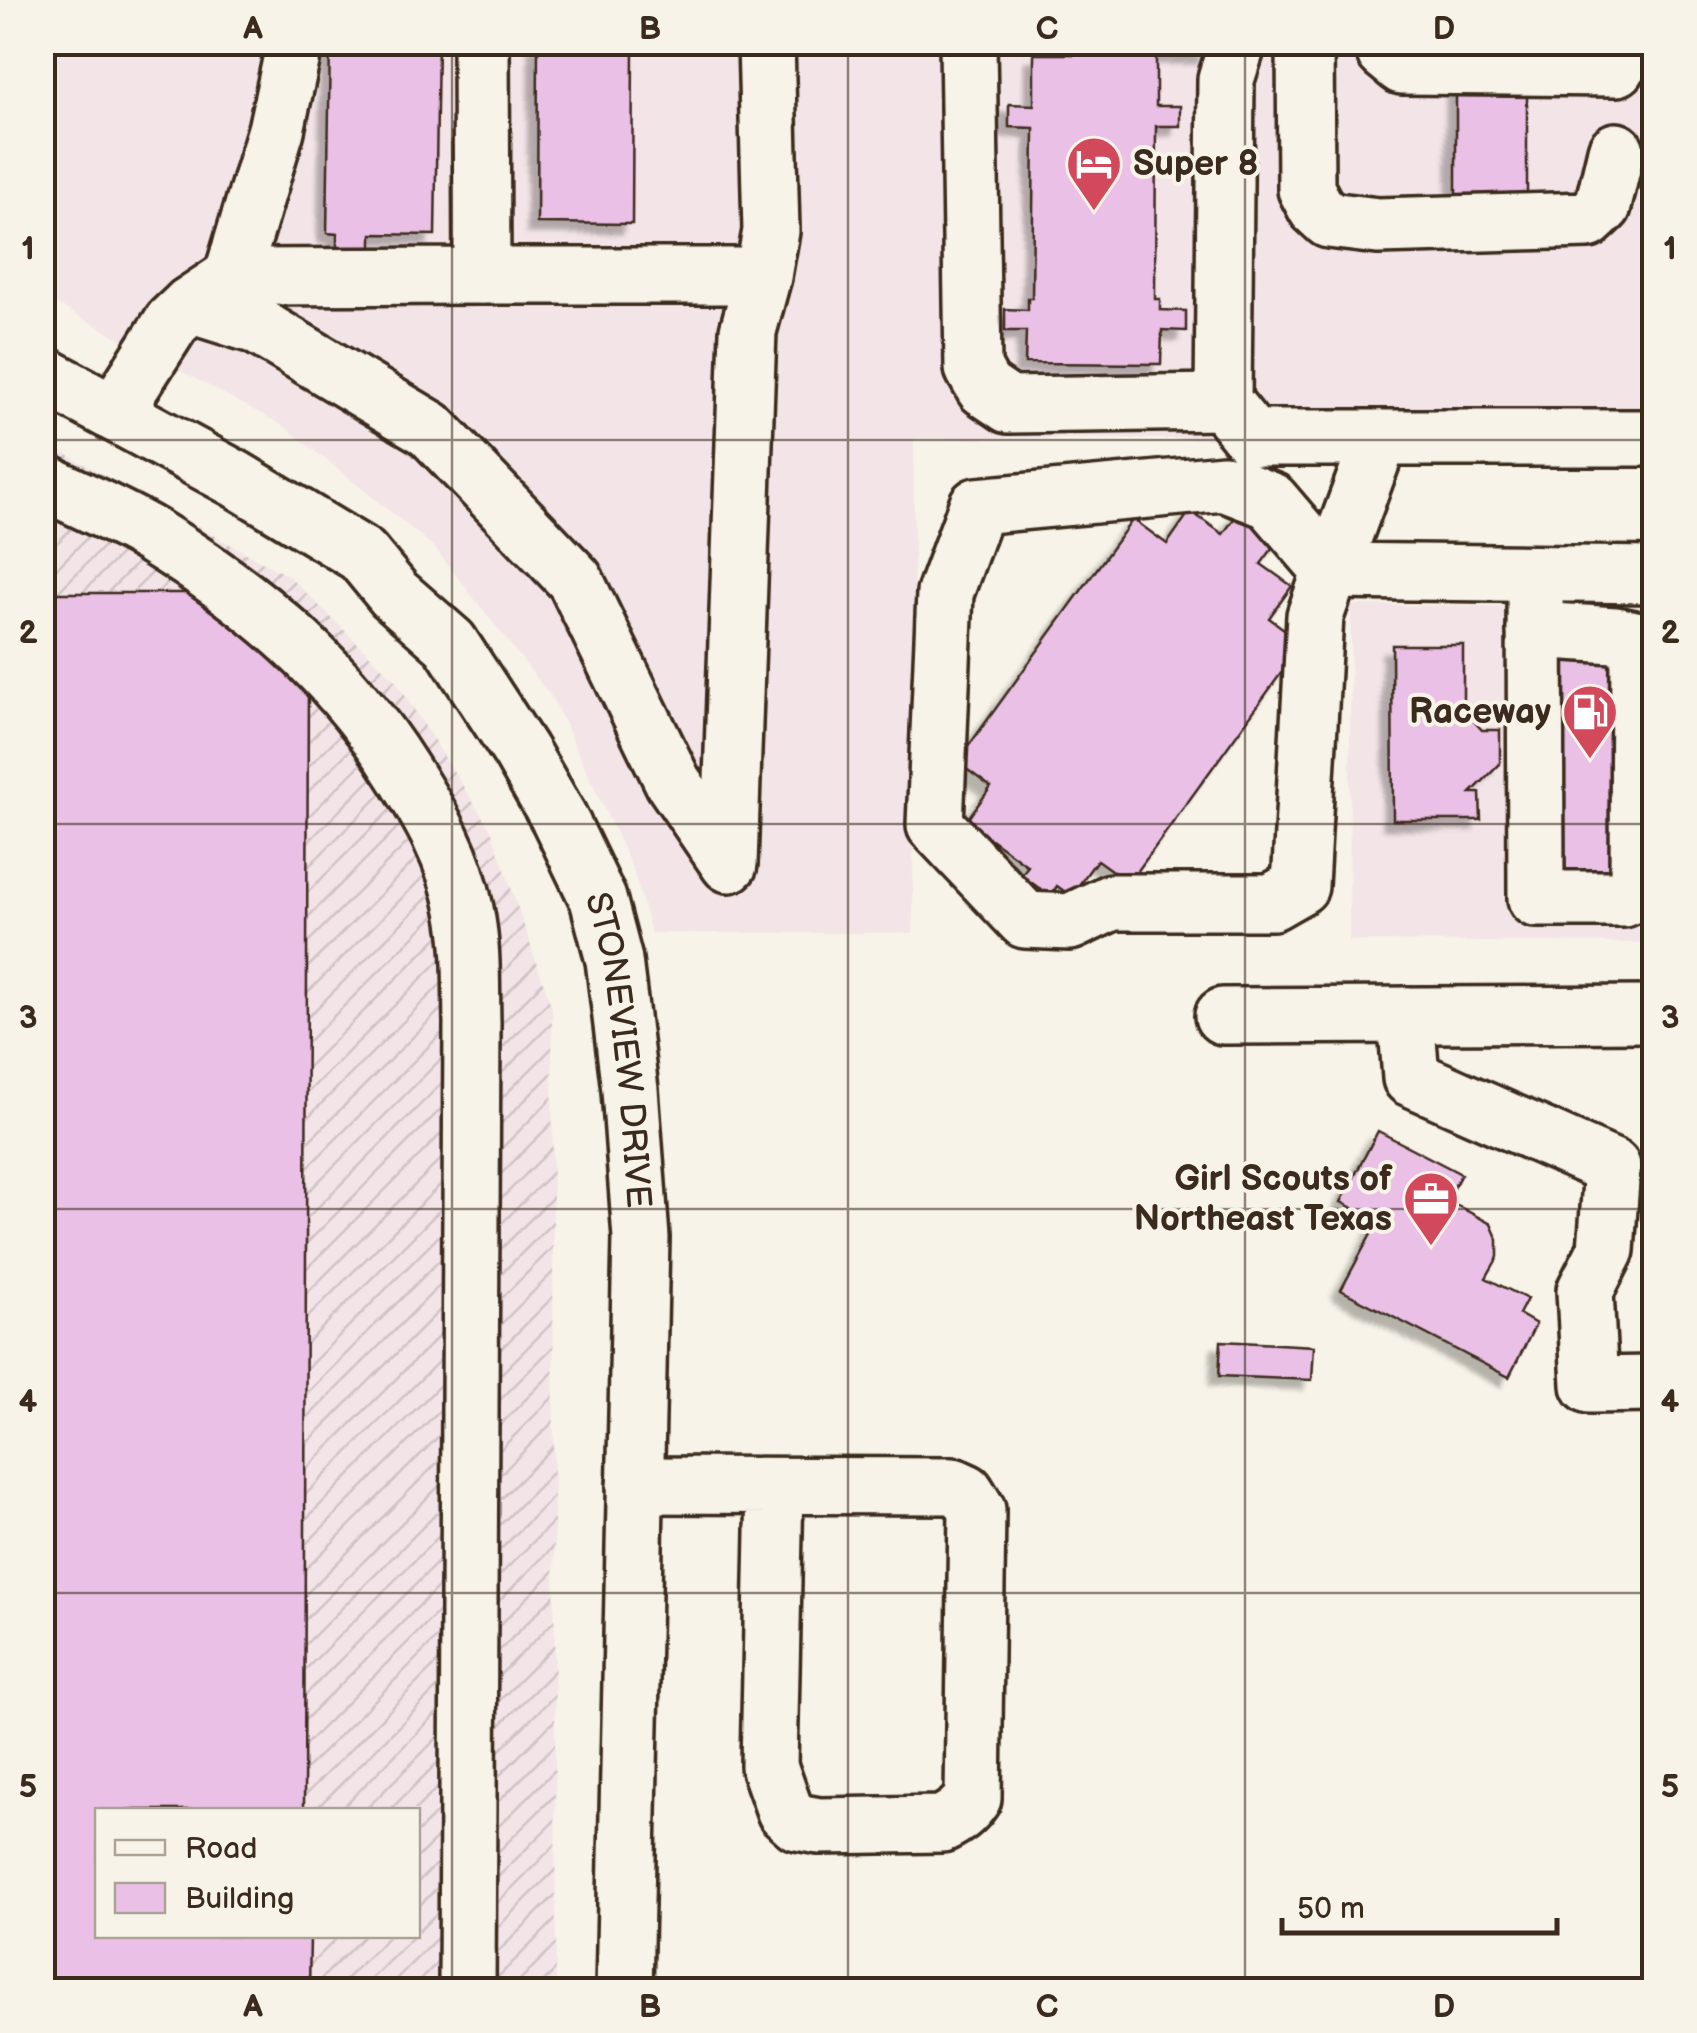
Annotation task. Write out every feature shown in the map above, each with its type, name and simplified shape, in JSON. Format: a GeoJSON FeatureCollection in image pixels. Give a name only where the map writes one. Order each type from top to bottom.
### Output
{"type":"FeatureCollection","features":[{"type":"Feature","properties":{"kind":"street"},"geometry":{"type":"LineString","coordinates":[[114,413],[172,322],[211,292],[276,130],[295,42]]}},
{"type":"Feature","properties":{"kind":"street"},"geometry":{"type":"LineString","coordinates":[[481,42],[482,276]]}},
{"type":"Feature","properties":{"kind":"street"},"geometry":{"type":"LineString","coordinates":[[211,292],[257,326],[430,428],[575,580],[674,782],[729,864],[748,331],[771,231],[766,42]]}},
{"type":"Feature","properties":{"kind":"street"},"geometry":{"type":"LineString","coordinates":[[968,42],[973,368],[984,388],[1009,406],[1223,402]]}},
{"type":"Feature","properties":{"kind":"street"},"geometry":{"type":"LineString","coordinates":[[1238,42],[1226,79],[1223,402],[1252,438],[1654,438]]}},
{"type":"Feature","properties":{"kind":"street"},"geometry":{"type":"LineString","coordinates":[[1306,42],[1306,189],[1316,208],[1329,220],[1378,226],[1588,220],[1604,206],[1636,150],[1617,55],[1402,66],[1385,52],[1384,42]]}},
{"type":"Feature","properties":{"kind":"street"},"geometry":{"type":"LineString","coordinates":[[211,292],[482,276],[763,276]]}},
{"type":"Feature","properties":{"kind":"street","name":"STONEVIEW DRIVE"},"geometry":{"type":"LineString","coordinates":[[42,374],[302,517],[362,556],[394,594],[450,642],[559,818],[598,899],[614,960],[642,1238],[624,1990]]}},
{"type":"Feature","properties":{"kind":"street"},"geometry":{"type":"LineString","coordinates":[[1380,438],[1330,571],[1315,616],[1300,886],[1272,902],[1112,902],[1070,922],[1025,920],[935,825],[945,593],[977,506],[1224,483],[1271,500],[1330,571],[1654,575]]}},
{"type":"Feature","properties":{"kind":"street"},"geometry":{"type":"LineString","coordinates":[[42,481],[148,534],[211,574],[299,644],[372,723],[432,817],[458,881],[470,940],[472,1023],[467,1990]]}},
{"type":"Feature","properties":{"kind":"street"},"geometry":{"type":"LineString","coordinates":[[1536,574],[1536,630],[1536,899],[1623,899],[1646,887],[1646,641],[1536,630]]}},
{"type":"Feature","properties":{"kind":"street"},"geometry":{"type":"LineString","coordinates":[[1406,1014],[1410,1078],[1612,1167],[1606,1250],[1586,1291],[1590,1385],[1654,1384]]}},
{"type":"Feature","properties":{"kind":"street"},"geometry":{"type":"LineString","coordinates":[[1223,1016],[1654,1014]]}},
{"type":"Feature","properties":{"kind":"street"},"geometry":{"type":"LineString","coordinates":[[635,1484],[953,1486],[966,1492],[977,1510],[973,1798],[954,1818],[942,1824],[820,1826],[797,1822],[785,1811],[770,1766],[774,1486]]}},
{"type":"Feature","properties":{"kind":"shaded area"},"geometry":{"type":"Polygon","coordinates":[[[42,43],[1654,43],[1654,466],[1222,464],[1220,439],[914,438],[913,933],[651,933],[634,872],[553,699],[433,546],[284,426],[43,297],[42,43]]]}},
{"type":"Feature","properties":{"kind":"shaded area"},"geometry":{"type":"Polygon","coordinates":[[[42,441],[290,577],[396,681],[492,832],[552,1008],[556,1990],[43,1990],[42,441]]]}},
{"type":"Feature","properties":{"kind":"shaded area"},"geometry":{"type":"Polygon","coordinates":[[[1351,605],[1654,607],[1654,943],[1349,941],[1351,605]]]}},
{"type":"Feature","properties":{"kind":"building"},"geometry":{"type":"Polygon","coordinates":[[[330,42],[438,42],[435,235],[372,234],[372,248],[337,247],[337,234],[327,233],[330,42]]]}},
{"type":"Feature","properties":{"kind":"building"},"geometry":{"type":"Polygon","coordinates":[[[538,42],[633,42],[632,224],[537,223],[538,42]]]}},
{"type":"Feature","properties":{"kind":"building","name":"Super 8"},"geometry":{"type":"Polygon","coordinates":[[[1073,42],[1207,42],[1207,54],[1156,54],[1156,106],[1180,106],[1180,126],[1156,126],[1155,299],[1160,299],[1160,310],[1186,311],[1186,331],[1162,330],[1161,364],[1025,363],[1026,331],[1005,331],[1005,309],[1028,310],[1028,298],[1032,298],[1034,128],[1009,127],[1009,104],[1034,105],[1034,54],[1073,54],[1073,42]]]}},
{"type":"Feature","properties":{"kind":"building"},"geometry":{"type":"Polygon","coordinates":[[[1456,79],[1527,79],[1527,201],[1456,201],[1456,79]]]}},
{"type":"Feature","properties":{"kind":"building"},"geometry":{"type":"Polygon","coordinates":[[[1241,509],[1281,537],[1261,564],[1292,586],[1269,618],[1303,643],[1129,883],[1097,860],[1071,896],[1057,886],[1050,896],[1021,875],[1028,866],[966,821],[991,787],[957,762],[1133,519],[1167,544],[1190,511],[1223,534],[1241,509]]]}},
{"type":"Feature","properties":{"kind":"building"},"geometry":{"type":"Polygon","coordinates":[[[42,593],[210,593],[308,679],[304,1808],[95,1808],[95,1938],[310,1938],[309,1990],[42,1990],[42,593]]]}},
{"type":"Feature","properties":{"kind":"building","name":"Raceway"},"geometry":{"type":"Polygon","coordinates":[[[1564,643],[1616,643],[1616,878],[1565,878],[1564,643]]]}},
{"type":"Feature","properties":{"kind":"building"},"geometry":{"type":"Polygon","coordinates":[[[1392,645],[1463,645],[1463,709],[1482,730],[1500,730],[1500,764],[1471,793],[1480,793],[1481,820],[1393,820],[1392,645]]]}},
{"type":"Feature","properties":{"kind":"building","name":"Girl Scouts of Northeast Texas"},"geometry":{"type":"Polygon","coordinates":[[[1378,1131],[1461,1174],[1447,1200],[1491,1224],[1498,1240],[1498,1257],[1486,1278],[1527,1299],[1519,1314],[1536,1324],[1509,1377],[1341,1290],[1378,1221],[1341,1202],[1378,1131]]]}},
{"type":"Feature","properties":{"kind":"building"},"geometry":{"type":"Polygon","coordinates":[[[1221,1341],[1314,1346],[1312,1380],[1219,1376],[1221,1341]]]}},
{"type":"Feature","properties":{"kind":"place","name":"Super 8"},"geometry":{"type":"Point","coordinates":[1094,213]}},
{"type":"Feature","properties":{"kind":"place","name":"Raceway"},"geometry":{"type":"Point","coordinates":[1590,761]}},
{"type":"Feature","properties":{"kind":"place","name":"Girl Scouts of Northeast Texas"},"geometry":{"type":"Point","coordinates":[1431,1248]}}]}
